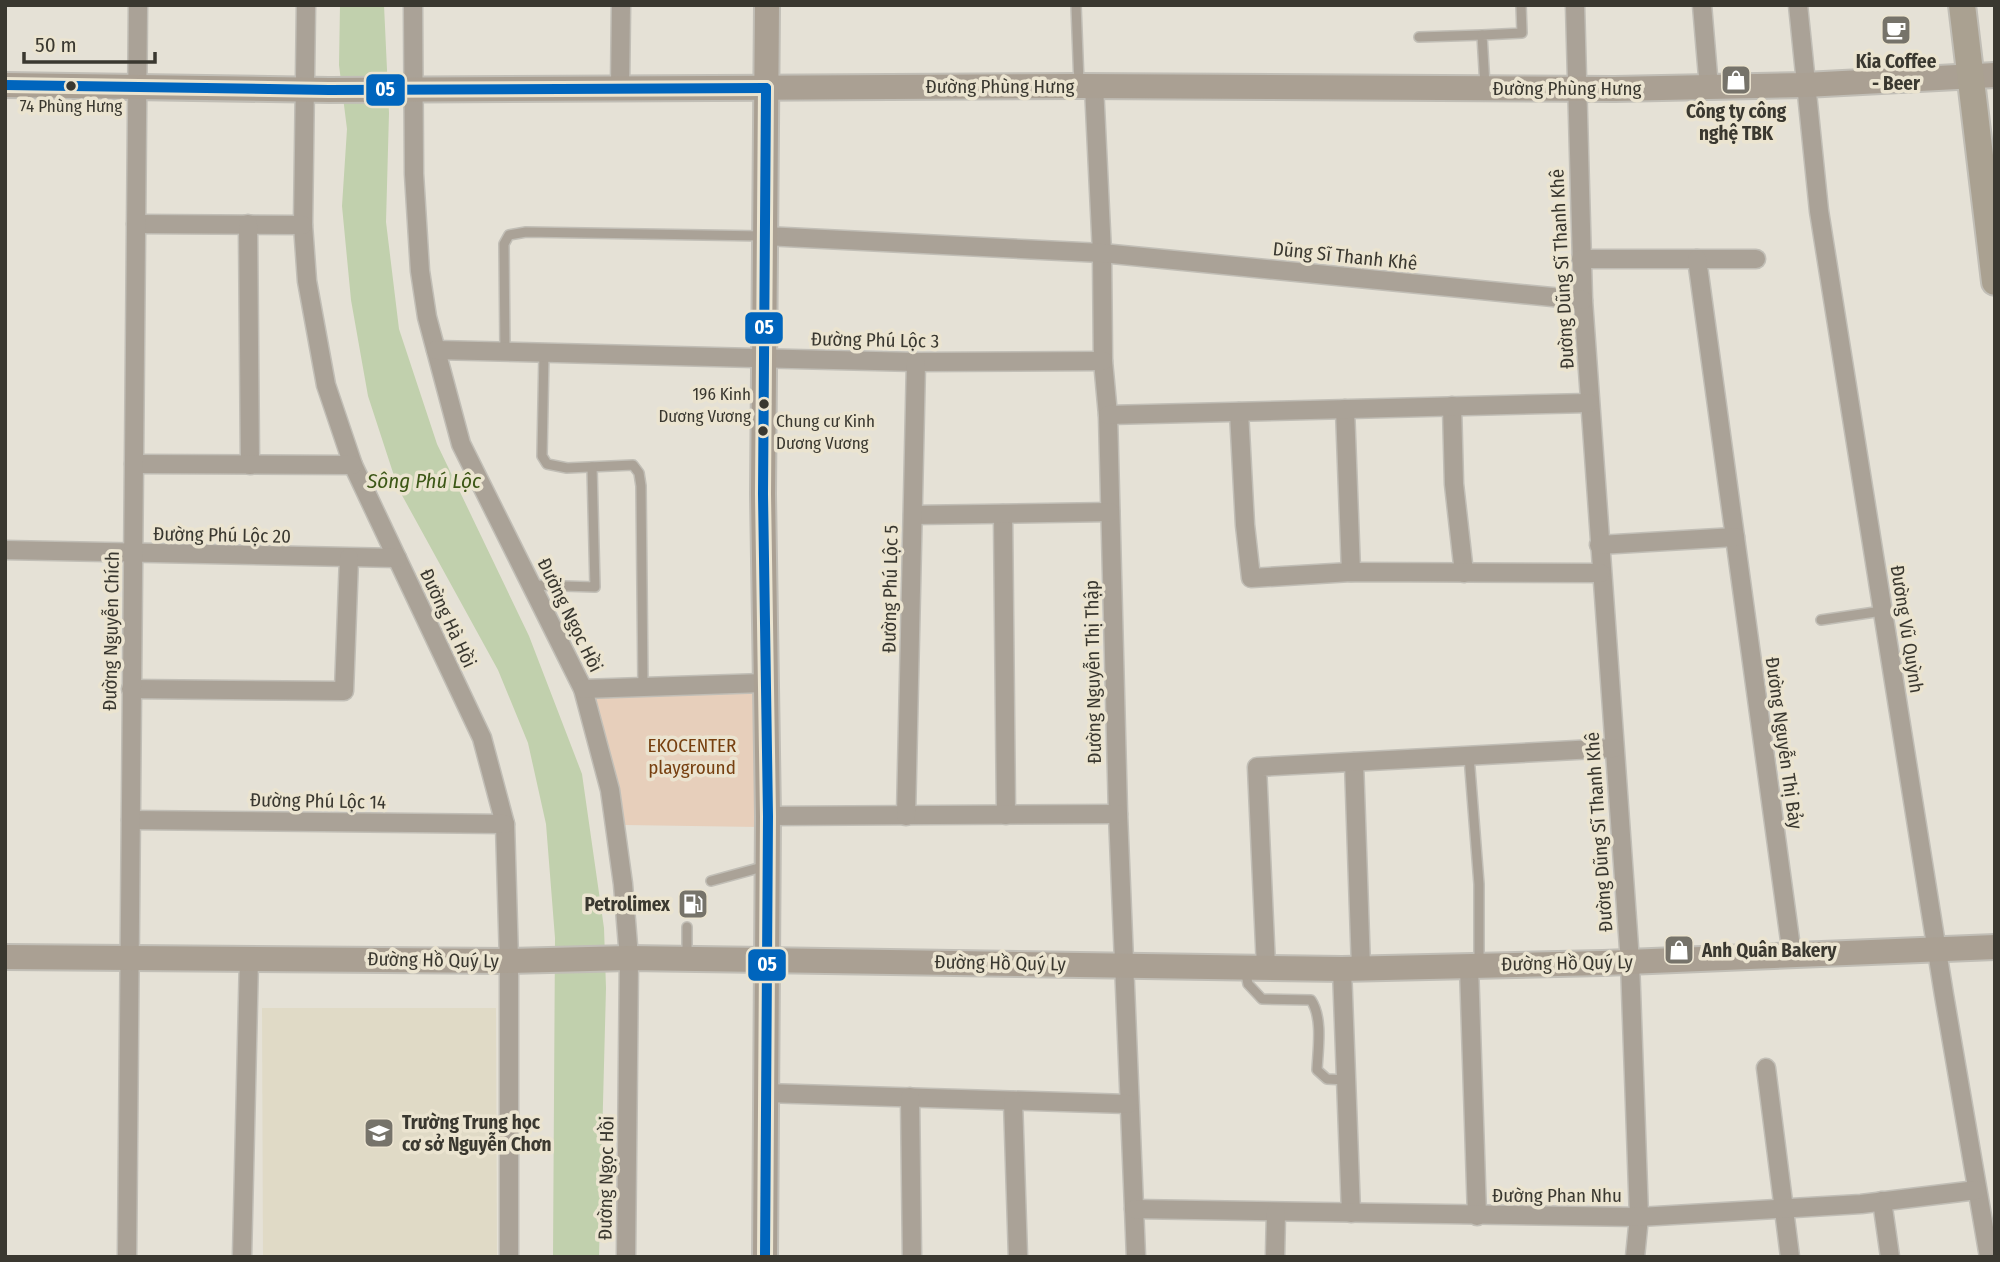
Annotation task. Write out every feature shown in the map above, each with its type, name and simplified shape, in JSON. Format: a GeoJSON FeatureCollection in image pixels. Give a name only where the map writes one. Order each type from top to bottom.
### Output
{"type":"FeatureCollection","features":[{"type":"Feature","properties":{"kind":"main road"},"geometry":{"type":"LineString","coordinates":[[1962,5],[1982,76],[1995,282]]}},
{"type":"Feature","properties":{"kind":"street","name":"Đường Nguyễn Chích"},"geometry":{"type":"LineString","coordinates":[[127,1257],[138,5]]}},
{"type":"Feature","properties":{"kind":"street","name":"Đường Hà Hồi"},"geometry":{"type":"LineString","coordinates":[[306,5],[317,90],[303,225],[307,281],[326,385],[353,465],[482,738],[505,824],[509,961],[509,1257]]}},
{"type":"Feature","properties":{"kind":"street","name":"Đường Ngọc Hồi"},"geometry":{"type":"LineString","coordinates":[[413,5],[403,90],[414,174],[420,271],[427,317],[461,444],[583,689],[610,790],[623,884],[621,958],[626,1257]]}},
{"type":"Feature","properties":{"kind":"street"},"geometry":{"type":"LineString","coordinates":[[620,88],[621,5]]}},
{"type":"Feature","properties":{"kind":"street"},"geometry":{"type":"LineString","coordinates":[[765,1257],[768,816],[764,358],[767,5]]}},
{"type":"Feature","properties":{"kind":"street","name":"Đường Dũng Sĩ Thanh Khê"},"geometry":{"type":"LineString","coordinates":[[1575,5],[1583,300],[1630,962],[1639,1217],[1635,1257]]}},
{"type":"Feature","properties":{"kind":"street"},"geometry":{"type":"LineString","coordinates":[[1702,5],[1709,88]]}},
{"type":"Feature","properties":{"kind":"street","name":"Đường Vũ Quỳnh"},"geometry":{"type":"LineString","coordinates":[[1798,5],[1819,211],[1989,1257]]}},
{"type":"Feature","properties":{"kind":"street","name":"Đường Phùng Hưng"},"geometry":{"type":"LineString","coordinates":[[5,85],[317,90],[1086,86],[1576,89],[1805,85],[1982,76]]}},
{"type":"Feature","properties":{"kind":"street","name":"Đường Nguyễn Thị Thập"},"geometry":{"type":"LineString","coordinates":[[1086,86],[1102,253],[1103,361],[1108,415],[1123,965],[1136,1257]]}},
{"type":"Feature","properties":{"kind":"street"},"geometry":{"type":"LineString","coordinates":[[136,224],[303,225]]}},
{"type":"Feature","properties":{"kind":"street"},"geometry":{"type":"LineString","coordinates":[[248,224],[250,465]]}},
{"type":"Feature","properties":{"kind":"street","name":"Dũng Sĩ Thanh Khê"},"geometry":{"type":"LineString","coordinates":[[765,236],[1102,253],[1583,300]]}},
{"type":"Feature","properties":{"kind":"street"},"geometry":{"type":"LineString","coordinates":[[1581,259],[1756,259]]}},
{"type":"Feature","properties":{"kind":"street","name":"Đường Nguyễn Thị Bảy"},"geometry":{"type":"LineString","coordinates":[[1697,259],[1792,956]]}},
{"type":"Feature","properties":{"kind":"street","name":"Đường Phú Lộc 3"},"geometry":{"type":"LineString","coordinates":[[436,350],[916,362],[1103,361]]}},
{"type":"Feature","properties":{"kind":"street","name":"Đường Phú Lộc 5"},"geometry":{"type":"LineString","coordinates":[[906,816],[916,362]]}},
{"type":"Feature","properties":{"kind":"street"},"geometry":{"type":"LineString","coordinates":[[1108,415],[1589,403]]}},
{"type":"Feature","properties":{"kind":"street"},"geometry":{"type":"LineString","coordinates":[[1452,406],[1454,484],[1464,573]]}},
{"type":"Feature","properties":{"kind":"street"},"geometry":{"type":"LineString","coordinates":[[1345,409],[1351,572]]}},
{"type":"Feature","properties":{"kind":"street"},"geometry":{"type":"LineString","coordinates":[[1239,412],[1244,511],[1251,578],[1351,572],[1601,573]]}},
{"type":"Feature","properties":{"kind":"street"},"geometry":{"type":"LineString","coordinates":[[134,464],[353,465]]}},
{"type":"Feature","properties":{"kind":"street"},"geometry":{"type":"LineString","coordinates":[[913,515],[1110,512]]}},
{"type":"Feature","properties":{"kind":"street"},"geometry":{"type":"LineString","coordinates":[[1003,514],[1006,815]]}},
{"type":"Feature","properties":{"kind":"street"},"geometry":{"type":"LineString","coordinates":[[1599,545],[1735,537]]}},
{"type":"Feature","properties":{"kind":"street","name":"Đường Phú Lộc 20"},"geometry":{"type":"LineString","coordinates":[[5,550],[397,558]]}},
{"type":"Feature","properties":{"kind":"street"},"geometry":{"type":"LineString","coordinates":[[131,689],[344,691],[349,558]]}},
{"type":"Feature","properties":{"kind":"street"},"geometry":{"type":"LineString","coordinates":[[583,689],[766,683]]}},
{"type":"Feature","properties":{"kind":"street"},"geometry":{"type":"LineString","coordinates":[[1256,967],[1257,767],[1614,748]]}},
{"type":"Feature","properties":{"kind":"street"},"geometry":{"type":"LineString","coordinates":[[1351,1213],[1346,1080],[1352,969],[1354,762]]}},
{"type":"Feature","properties":{"kind":"street"},"geometry":{"type":"LineString","coordinates":[[768,816],[1118,814]]}},
{"type":"Feature","properties":{"kind":"street","name":"Đường Phú Lộc 14"},"geometry":{"type":"LineString","coordinates":[[131,820],[505,824]]}},
{"type":"Feature","properties":{"kind":"street","name":"Đường Hồ Quý Ly"},"geometry":{"type":"LineString","coordinates":[[5,957],[509,961],[621,958],[1352,969],[1630,962],[1995,947]]}},
{"type":"Feature","properties":{"kind":"street"},"geometry":{"type":"LineString","coordinates":[[242,1257],[248,958]]}},
{"type":"Feature","properties":{"kind":"street"},"geometry":{"type":"LineString","coordinates":[[1474,966],[1477,1216]]}},
{"type":"Feature","properties":{"kind":"street"},"geometry":{"type":"LineString","coordinates":[[1766,1068],[1790,1257]]}},
{"type":"Feature","properties":{"kind":"street"},"geometry":{"type":"LineString","coordinates":[[765,1093],[1128,1104]]}},
{"type":"Feature","properties":{"kind":"street"},"geometry":{"type":"LineString","coordinates":[[909,1097],[912,1257]]}},
{"type":"Feature","properties":{"kind":"street"},"geometry":{"type":"LineString","coordinates":[[1013,1101],[1018,1257]]}},
{"type":"Feature","properties":{"kind":"street","name":"Đường Phan Nhu"},"geometry":{"type":"LineString","coordinates":[[1134,1209],[1639,1217],[1882,1201],[1978,1190]]}},
{"type":"Feature","properties":{"kind":"street"},"geometry":{"type":"LineString","coordinates":[[1882,1201],[1890,1257]]}},
{"type":"Feature","properties":{"kind":"street"},"geometry":{"type":"LineString","coordinates":[[1275,1257],[1276,1212]]}},
{"type":"Feature","properties":{"kind":"lane"},"geometry":{"type":"LineString","coordinates":[[1076,5],[1086,86]]}},
{"type":"Feature","properties":{"kind":"lane"},"geometry":{"type":"LineString","coordinates":[[1419,37],[1522,33],[1521,5]]}},
{"type":"Feature","properties":{"kind":"lane"},"geometry":{"type":"LineString","coordinates":[[1482,35],[1485,88]]}},
{"type":"Feature","properties":{"kind":"lane"},"geometry":{"type":"LineString","coordinates":[[505,352],[504,244],[509,235],[526,232],[765,236]]}},
{"type":"Feature","properties":{"kind":"lane"},"geometry":{"type":"LineString","coordinates":[[544,352],[542,456],[547,464],[567,468],[633,465],[639,473],[642,486],[643,687]]}},
{"type":"Feature","properties":{"kind":"lane"},"geometry":{"type":"LineString","coordinates":[[533,585],[594,587],[592,467]]}},
{"type":"Feature","properties":{"kind":"lane"},"geometry":{"type":"LineString","coordinates":[[1821,620],[1882,611]]}},
{"type":"Feature","properties":{"kind":"lane"},"geometry":{"type":"LineString","coordinates":[[1469,755],[1479,884],[1474,966]]}},
{"type":"Feature","properties":{"kind":"lane"},"geometry":{"type":"LineString","coordinates":[[711,881],[768,866]]}},
{"type":"Feature","properties":{"kind":"lane"},"geometry":{"type":"LineString","coordinates":[[687,927],[687,959]]}},
{"type":"Feature","properties":{"kind":"lane"},"geometry":{"type":"LineString","coordinates":[[1256,967],[1248,984],[1262,999],[1311,999],[1315,1006],[1318,1036],[1317,1070],[1327,1079],[1346,1080]]}},
{"type":"Feature","properties":{"kind":"shaded area","name":"Trường Trung học cơ sở Nguyễn Chơn"},"geometry":{"type":"Polygon","coordinates":[[[262,1008],[496,1008],[497,1257],[263,1257],[262,1008]]]}},
{"type":"Feature","properties":{"kind":"green space","name":"EKOCENTER playground"},"geometry":{"type":"Polygon","coordinates":[[[766,683],[759,827],[624,825],[583,689],[766,683]]]}},
{"type":"Feature","properties":{"kind":"water","name":"Sông Phú Lộc"},"geometry":{"type":"Polygon","coordinates":[[[340,5],[384,5],[389,113],[386,222],[399,329],[437,444],[529,636],[582,774],[604,928],[606,988],[599,1257],[553,1257],[555,938],[546,824],[528,743],[498,670],[398,488],[368,396],[351,300],[342,206],[347,129],[339,65],[340,5]]]}},
{"type":"Feature","properties":{"kind":"transit line","name":"05"},"geometry":{"type":"LineString","coordinates":[[5,85],[329,90],[766,88]]}},
{"type":"Feature","properties":{"kind":"transit line","name":"05"},"geometry":{"type":"LineString","coordinates":[[765,1257],[768,816],[763,494],[766,88]]}},
{"type":"Feature","properties":{"kind":"place","name":"Kia Coffee - Beer"},"geometry":{"type":"Point","coordinates":[1896,30]}},
{"type":"Feature","properties":{"kind":"place","name":"Công ty công nghệ TBK"},"geometry":{"type":"Point","coordinates":[1736,80]}},
{"type":"Feature","properties":{"kind":"place","name":"74 Phùng Hưng"},"geometry":{"type":"Point","coordinates":[71,86]}},
{"type":"Feature","properties":{"kind":"place","name":"196 Kinh Dương Vương"},"geometry":{"type":"Point","coordinates":[764,404]}},
{"type":"Feature","properties":{"kind":"place","name":"Chung cư Kinh Dương Vương"},"geometry":{"type":"Point","coordinates":[763,431]}},
{"type":"Feature","properties":{"kind":"place","name":"Petrolimex"},"geometry":{"type":"Point","coordinates":[693,904]}},
{"type":"Feature","properties":{"kind":"place","name":"Anh Quân Bakery"},"geometry":{"type":"Point","coordinates":[1679,950]}},
{"type":"Feature","properties":{"kind":"place","name":"Trường Trung học cơ sở Nguyễn Chơn"},"geometry":{"type":"Point","coordinates":[379,1133]}}]}
